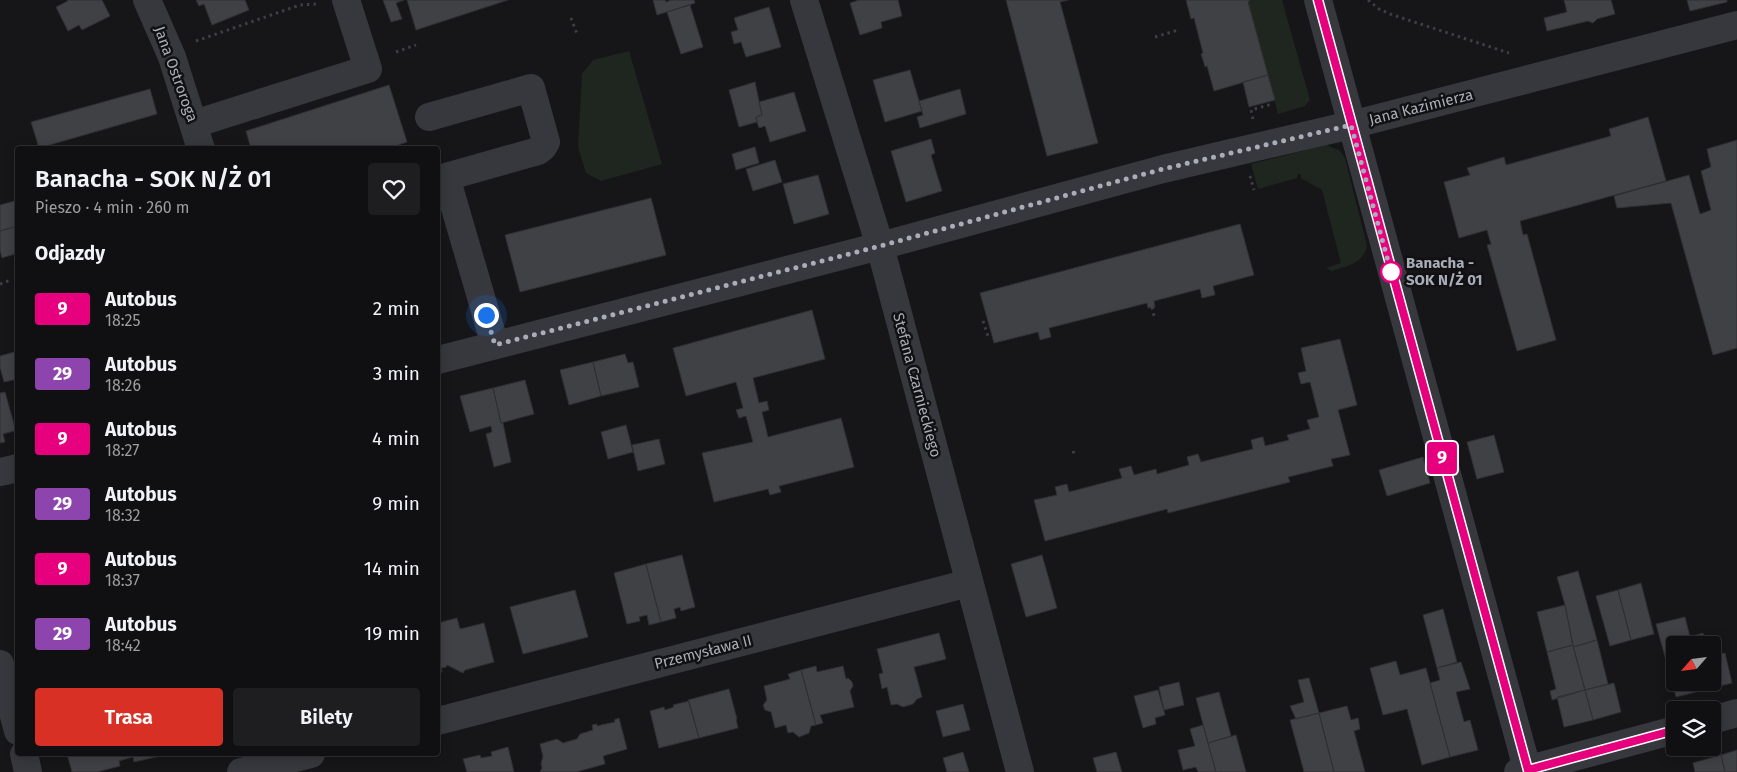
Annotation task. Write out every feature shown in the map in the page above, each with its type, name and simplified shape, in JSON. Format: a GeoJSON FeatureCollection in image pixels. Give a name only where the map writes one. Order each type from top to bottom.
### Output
{"type":"FeatureCollection","features":[{"type":"Feature","properties":{"kind":"street","name":"Jana Ostroroga"},"geometry":{"type":"LineString","coordinates":[[147,0],[172,57],[198,136]]}},
{"type":"Feature","properties":{"kind":"street","name":"Stefana Czarnieckiego"},"geometry":{"type":"LineString","coordinates":[[804,0],[880,246],[1020,772]]}},
{"type":"Feature","properties":{"kind":"street"},"geometry":{"type":"LineString","coordinates":[[1318,0],[1525,771],[1666,732]]}},
{"type":"Feature","properties":{"kind":"street"},"geometry":{"type":"LineString","coordinates":[[198,136],[368,69],[336,2]]}},
{"type":"Feature","properties":{"kind":"street","name":"Jana Kazimierza"},"geometry":{"type":"LineString","coordinates":[[440,359],[880,246],[1163,169],[1351,125],[1737,25]]}},
{"type":"Feature","properties":{"kind":"street"},"geometry":{"type":"LineString","coordinates":[[429,117],[531,88],[546,142],[543,147],[446,177],[495,345]]}},
{"type":"Feature","properties":{"kind":"street"},"geometry":{"type":"LineString","coordinates":[[0,472],[15,469]]}},
{"type":"Feature","properties":{"kind":"street","name":"Przemysława II"},"geometry":{"type":"LineString","coordinates":[[440,720],[970,584]]}},
{"type":"Feature","properties":{"kind":"street"},"geometry":{"type":"LineString","coordinates":[[0,664],[15,720]]}},
{"type":"Feature","properties":{"kind":"street"},"geometry":{"type":"LineString","coordinates":[[1721,717],[1737,713]]}},
{"type":"Feature","properties":{"kind":"street"},"geometry":{"type":"LineString","coordinates":[[24,756],[28,772]]}},
{"type":"Feature","properties":{"kind":"street"},"geometry":{"type":"LineString","coordinates":[[241,772],[303,756]]}},
{"type":"Feature","properties":{"kind":"path"},"geometry":{"type":"LineString","coordinates":[[1368,0],[1379,9],[1390,14],[1509,53]]}},
{"type":"Feature","properties":{"kind":"path"},"geometry":{"type":"LineString","coordinates":[[191,42],[300,5],[336,2]]}},
{"type":"Feature","properties":{"kind":"path"},"geometry":{"type":"LineString","coordinates":[[571,18],[577,34]]}},
{"type":"Feature","properties":{"kind":"path"},"geometry":{"type":"LineString","coordinates":[[1155,37],[1178,30]]}},
{"type":"Feature","properties":{"kind":"path"},"geometry":{"type":"LineString","coordinates":[[396,52],[416,45]]}},
{"type":"Feature","properties":{"kind":"path"},"geometry":{"type":"LineString","coordinates":[[1251,110],[1272,104]]}},
{"type":"Feature","properties":{"kind":"path"},"geometry":{"type":"LineString","coordinates":[[0,284],[11,280]]}},
{"type":"Feature","properties":{"kind":"path"},"geometry":{"type":"LineString","coordinates":[[1152,307],[1154,316]]}},
{"type":"Feature","properties":{"kind":"path"},"geometry":{"type":"LineString","coordinates":[[983,321],[988,336]]}},
{"type":"Feature","properties":{"kind":"path"},"geometry":{"type":"LineString","coordinates":[[1073,451],[1075,456]]}},
{"type":"Feature","properties":{"kind":"shaded area"},"geometry":{"type":"Polygon","coordinates":[[[1250,0],[1282,0],[1310,100],[1305,106],[1278,114],[1248,2],[1250,0]]]}},
{"type":"Feature","properties":{"kind":"shaded area"},"geometry":{"type":"Polygon","coordinates":[[[629,51],[662,164],[601,181],[586,173],[578,147],[582,74],[593,60],[629,51]]]}},
{"type":"Feature","properties":{"kind":"shaded area"},"geometry":{"type":"Polygon","coordinates":[[[1326,145],[1339,150],[1345,158],[1367,246],[1358,261],[1332,271],[1326,268],[1341,263],[1322,190],[1301,178],[1301,175],[1298,174],[1297,178],[1258,189],[1251,164],[1326,145]]]}},
{"type":"Feature","properties":{"kind":"building"},"geometry":{"type":"Polygon","coordinates":[[[67,0],[102,0],[110,16],[82,30],[79,25],[68,31],[56,7],[67,0]]]}},
{"type":"Feature","properties":{"kind":"building"},"geometry":{"type":"Polygon","coordinates":[[[196,0],[245,0],[249,10],[212,25],[204,4],[199,6],[196,0]]]}},
{"type":"Feature","properties":{"kind":"building"},"geometry":{"type":"Polygon","coordinates":[[[383,0],[404,0],[396,3],[402,19],[391,22],[383,0]]]}},
{"type":"Feature","properties":{"kind":"building"},"geometry":{"type":"Polygon","coordinates":[[[407,0],[508,0],[416,30],[407,0]]]}},
{"type":"Feature","properties":{"kind":"building"},"geometry":{"type":"Polygon","coordinates":[[[653,0],[665,0],[666,2],[671,0],[694,0],[695,3],[657,15],[653,0]]]}},
{"type":"Feature","properties":{"kind":"building"},"geometry":{"type":"Polygon","coordinates":[[[859,0],[898,0],[902,16],[881,22],[882,28],[860,35],[850,3],[859,0]]]}},
{"type":"Feature","properties":{"kind":"building"},"geometry":{"type":"Polygon","coordinates":[[[1006,0],[1068,0],[1060,2],[1098,143],[1047,156],[1006,0]]]}},
{"type":"Feature","properties":{"kind":"building"},"geometry":{"type":"Polygon","coordinates":[[[1186,0],[1250,0],[1248,2],[1268,75],[1214,91],[1207,66],[1205,67],[1201,54],[1203,53],[1194,18],[1191,19],[1186,0]]]}},
{"type":"Feature","properties":{"kind":"building"},"geometry":{"type":"Polygon","coordinates":[[[1564,0],[1611,0],[1615,14],[1597,19],[1593,23],[1588,21],[1547,31],[1544,18],[1567,12],[1564,0]]]}},
{"type":"Feature","properties":{"kind":"building"},"geometry":{"type":"Polygon","coordinates":[[[1687,0],[1727,0],[1727,2],[1690,11],[1687,0]]]}},
{"type":"Feature","properties":{"kind":"building"},"geometry":{"type":"Polygon","coordinates":[[[690,5],[703,47],[681,54],[667,12],[690,5]]]}},
{"type":"Feature","properties":{"kind":"building"},"geometry":{"type":"Polygon","coordinates":[[[769,7],[781,47],[746,57],[741,42],[734,44],[731,32],[738,30],[734,18],[769,7]]]}},
{"type":"Feature","properties":{"kind":"building"},"geometry":{"type":"Polygon","coordinates":[[[910,70],[922,111],[885,122],[873,80],[910,70]]]}},
{"type":"Feature","properties":{"kind":"building"},"geometry":{"type":"Polygon","coordinates":[[[1268,75],[1275,100],[1249,107],[1243,82],[1268,75]]]}},
{"type":"Feature","properties":{"kind":"building"},"geometry":{"type":"Polygon","coordinates":[[[755,82],[762,115],[756,117],[757,122],[739,127],[729,90],[755,82]]]}},
{"type":"Feature","properties":{"kind":"building"},"geometry":{"type":"Polygon","coordinates":[[[389,85],[407,142],[396,146],[250,146],[246,131],[389,85]]]}},
{"type":"Feature","properties":{"kind":"building"},"geometry":{"type":"Polygon","coordinates":[[[150,89],[157,114],[46,146],[38,146],[31,122],[150,89]]]}},
{"type":"Feature","properties":{"kind":"building"},"geometry":{"type":"Polygon","coordinates":[[[960,89],[966,114],[920,128],[917,117],[923,115],[919,101],[960,89]]]}},
{"type":"Feature","properties":{"kind":"building"},"geometry":{"type":"Polygon","coordinates":[[[794,92],[806,131],[770,142],[765,126],[759,128],[757,122],[756,117],[762,115],[759,102],[794,92]]]}},
{"type":"Feature","properties":{"kind":"building"},"geometry":{"type":"Polygon","coordinates":[[[1648,117],[1666,181],[1520,221],[1523,235],[1527,234],[1556,340],[1517,351],[1487,245],[1491,244],[1487,230],[1459,238],[1444,182],[1470,175],[1467,168],[1504,157],[1506,165],[1611,136],[1609,129],[1648,117]]]}},
{"type":"Feature","properties":{"kind":"building"},"geometry":{"type":"Polygon","coordinates":[[[931,139],[935,153],[931,155],[942,191],[906,202],[891,151],[931,139]]]}},
{"type":"Feature","properties":{"kind":"building"},"geometry":{"type":"Polygon","coordinates":[[[1737,140],[1737,348],[1713,355],[1671,203],[1617,208],[1614,196],[1689,175],[1700,214],[1711,210],[1701,171],[1711,167],[1707,149],[1737,140]]]}},
{"type":"Feature","properties":{"kind":"building"},"geometry":{"type":"Polygon","coordinates":[[[755,147],[759,163],[736,170],[732,154],[755,147]]]}},
{"type":"Feature","properties":{"kind":"building"},"geometry":{"type":"Polygon","coordinates":[[[775,160],[782,182],[753,191],[746,169],[775,160]]]}},
{"type":"Feature","properties":{"kind":"building"},"geometry":{"type":"Polygon","coordinates":[[[818,175],[829,214],[794,224],[783,184],[818,175]]]}},
{"type":"Feature","properties":{"kind":"building"},"geometry":{"type":"Polygon","coordinates":[[[651,198],[666,255],[520,292],[505,235],[651,198]]]}},
{"type":"Feature","properties":{"kind":"building"},"geometry":{"type":"Polygon","coordinates":[[[15,201],[15,227],[0,231],[0,205],[15,201]]]}},
{"type":"Feature","properties":{"kind":"building"},"geometry":{"type":"Polygon","coordinates":[[[1240,224],[1254,275],[1213,286],[1215,295],[1202,298],[1200,289],[1154,301],[1155,307],[1148,308],[1147,303],[1049,328],[1051,337],[1040,340],[1038,332],[994,343],[980,293],[1240,224]]]}},
{"type":"Feature","properties":{"kind":"building"},"geometry":{"type":"Polygon","coordinates":[[[15,227],[15,254],[2,258],[0,231],[15,227]]]}},
{"type":"Feature","properties":{"kind":"building"},"geometry":{"type":"Polygon","coordinates":[[[812,310],[825,359],[753,378],[759,403],[767,401],[769,410],[762,412],[768,437],[841,418],[854,467],[779,486],[781,492],[770,495],[768,489],[714,502],[702,453],[753,442],[746,416],[739,418],[736,410],[743,408],[736,382],[686,396],[673,348],[812,310]]]}},
{"type":"Feature","properties":{"kind":"building"},"geometry":{"type":"Polygon","coordinates":[[[1340,339],[1357,405],[1338,410],[1350,455],[1331,459],[1333,466],[1288,477],[1290,482],[1168,513],[1167,509],[1045,541],[1034,500],[1057,495],[1055,487],[1067,484],[1069,492],[1122,478],[1119,469],[1131,466],[1134,475],[1156,469],[1157,474],[1189,465],[1187,457],[1198,454],[1201,462],[1253,449],[1251,440],[1263,437],[1265,446],[1289,440],[1287,435],[1310,429],[1307,420],[1319,417],[1310,382],[1301,384],[1298,373],[1306,371],[1301,348],[1340,339]]]}},
{"type":"Feature","properties":{"kind":"building"},"geometry":{"type":"Polygon","coordinates":[[[15,352],[15,380],[4,382],[0,367],[0,356],[15,352]]]}},
{"type":"Feature","properties":{"kind":"building"},"geometry":{"type":"Polygon","coordinates":[[[625,354],[628,363],[633,362],[639,387],[601,396],[593,362],[625,354]]]}},
{"type":"Feature","properties":{"kind":"building"},"geometry":{"type":"Polygon","coordinates":[[[593,362],[601,396],[569,405],[560,370],[593,362]]]}},
{"type":"Feature","properties":{"kind":"building"},"geometry":{"type":"Polygon","coordinates":[[[525,380],[534,414],[501,423],[493,388],[525,380]]]}},
{"type":"Feature","properties":{"kind":"building"},"geometry":{"type":"Polygon","coordinates":[[[493,388],[511,462],[494,467],[486,434],[492,432],[491,426],[470,432],[460,396],[493,388]]]}},
{"type":"Feature","properties":{"kind":"building"},"geometry":{"type":"Polygon","coordinates":[[[5,392],[15,428],[15,435],[14,431],[3,434],[5,442],[0,443],[0,393],[5,392]]]}},
{"type":"Feature","properties":{"kind":"building"},"geometry":{"type":"Polygon","coordinates":[[[626,425],[633,452],[608,459],[601,432],[626,425]]]}},
{"type":"Feature","properties":{"kind":"building"},"geometry":{"type":"Polygon","coordinates":[[[1494,435],[1504,472],[1477,479],[1467,442],[1494,435]]]}},
{"type":"Feature","properties":{"kind":"building"},"geometry":{"type":"Polygon","coordinates":[[[659,439],[665,464],[638,471],[632,445],[659,439]]]}},
{"type":"Feature","properties":{"kind":"building"},"geometry":{"type":"Polygon","coordinates":[[[1423,457],[1430,483],[1387,496],[1379,470],[1423,457]]]}},
{"type":"Feature","properties":{"kind":"building"},"geometry":{"type":"Polygon","coordinates":[[[682,555],[695,607],[681,611],[680,607],[674,609],[676,618],[661,622],[646,564],[682,555]]]}},
{"type":"Feature","properties":{"kind":"building"},"geometry":{"type":"Polygon","coordinates":[[[1042,555],[1057,608],[1026,617],[1011,564],[1042,555]]]}},
{"type":"Feature","properties":{"kind":"building"},"geometry":{"type":"Polygon","coordinates":[[[646,564],[661,622],[649,625],[647,615],[639,617],[640,621],[627,624],[614,573],[646,564]]]}},
{"type":"Feature","properties":{"kind":"building"},"geometry":{"type":"Polygon","coordinates":[[[1578,571],[1597,640],[1573,647],[1565,605],[1557,577],[1578,571]]]}},
{"type":"Feature","properties":{"kind":"building"},"geometry":{"type":"Polygon","coordinates":[[[1641,583],[1654,634],[1631,640],[1618,590],[1641,583]]]}},
{"type":"Feature","properties":{"kind":"building"},"geometry":{"type":"Polygon","coordinates":[[[575,590],[588,637],[523,654],[510,607],[575,590]]]}},
{"type":"Feature","properties":{"kind":"building"},"geometry":{"type":"Polygon","coordinates":[[[1618,590],[1631,640],[1610,646],[1596,596],[1618,590]]]}},
{"type":"Feature","properties":{"kind":"building"},"geometry":{"type":"Polygon","coordinates":[[[1565,605],[1573,645],[1547,652],[1537,612],[1565,605]]]}},
{"type":"Feature","properties":{"kind":"building"},"geometry":{"type":"Polygon","coordinates":[[[1443,609],[1457,662],[1437,668],[1423,615],[1443,609]]]}},
{"type":"Feature","properties":{"kind":"building"},"geometry":{"type":"Polygon","coordinates":[[[1685,617],[1690,636],[1666,636],[1666,660],[1656,624],[1685,617]]]}},
{"type":"Feature","properties":{"kind":"building"},"geometry":{"type":"Polygon","coordinates":[[[457,618],[460,629],[484,623],[494,662],[465,670],[463,673],[447,665],[441,668],[442,672],[440,672],[440,622],[457,618]]]}},
{"type":"Feature","properties":{"kind":"building"},"geometry":{"type":"Polygon","coordinates":[[[939,633],[946,659],[914,667],[922,697],[913,704],[903,707],[897,704],[891,705],[887,687],[882,689],[879,674],[883,673],[877,649],[939,633]]]}},
{"type":"Feature","properties":{"kind":"building"},"geometry":{"type":"Polygon","coordinates":[[[1703,633],[1704,636],[1693,636],[1703,633]]]}},
{"type":"Feature","properties":{"kind":"building"},"geometry":{"type":"Polygon","coordinates":[[[1597,640],[1608,684],[1585,690],[1573,647],[1597,640]]]}},
{"type":"Feature","properties":{"kind":"building"},"geometry":{"type":"Polygon","coordinates":[[[1573,645],[1585,690],[1552,700],[1550,691],[1556,689],[1547,652],[1573,645]]]}},
{"type":"Feature","properties":{"kind":"building"},"geometry":{"type":"Polygon","coordinates":[[[1725,653],[1732,683],[1721,686],[1721,654],[1725,653]]]}},
{"type":"Feature","properties":{"kind":"building"},"geometry":{"type":"Polygon","coordinates":[[[1396,661],[1400,675],[1426,668],[1450,757],[1422,765],[1407,709],[1383,715],[1370,668],[1396,661]]]}},
{"type":"Feature","properties":{"kind":"building"},"geometry":{"type":"Polygon","coordinates":[[[1461,662],[1470,689],[1456,692],[1464,722],[1470,720],[1478,750],[1450,757],[1430,683],[1440,680],[1437,668],[1461,662]]]}},
{"type":"Feature","properties":{"kind":"building"},"geometry":{"type":"Polygon","coordinates":[[[816,666],[817,672],[843,666],[846,679],[848,678],[852,682],[853,686],[850,691],[854,707],[820,715],[823,723],[816,725],[801,670],[816,666]]]}},
{"type":"Feature","properties":{"kind":"building"},"geometry":{"type":"Polygon","coordinates":[[[801,670],[816,725],[811,726],[809,733],[799,737],[793,732],[788,733],[786,725],[775,728],[771,712],[765,710],[763,705],[767,700],[764,686],[790,679],[788,674],[801,670]]]}},
{"type":"Feature","properties":{"kind":"building"},"geometry":{"type":"Polygon","coordinates":[[[1309,678],[1319,713],[1296,719],[1290,706],[1304,702],[1298,680],[1309,678]]]}},
{"type":"Feature","properties":{"kind":"building"},"geometry":{"type":"Polygon","coordinates":[[[1179,682],[1184,705],[1164,710],[1159,687],[1179,682]]]}},
{"type":"Feature","properties":{"kind":"building"},"geometry":{"type":"Polygon","coordinates":[[[1614,683],[1621,712],[1593,720],[1585,690],[1614,683]]]}},
{"type":"Feature","properties":{"kind":"building"},"geometry":{"type":"Polygon","coordinates":[[[729,689],[738,728],[699,738],[688,700],[729,689]]]}},
{"type":"Feature","properties":{"kind":"building"},"geometry":{"type":"Polygon","coordinates":[[[1158,690],[1165,715],[1155,718],[1156,724],[1143,728],[1134,696],[1158,690]]]}},
{"type":"Feature","properties":{"kind":"building"},"geometry":{"type":"Polygon","coordinates":[[[1585,690],[1593,720],[1564,727],[1557,697],[1585,690]]]}},
{"type":"Feature","properties":{"kind":"building"},"geometry":{"type":"Polygon","coordinates":[[[1674,691],[1700,691],[1676,697],[1674,691]]]}},
{"type":"Feature","properties":{"kind":"building"},"geometry":{"type":"Polygon","coordinates":[[[1219,692],[1231,736],[1208,743],[1196,698],[1219,692]]]}},
{"type":"Feature","properties":{"kind":"building"},"geometry":{"type":"Polygon","coordinates":[[[689,701],[699,738],[659,748],[650,711],[664,707],[665,710],[674,707],[673,705],[689,701]]]}},
{"type":"Feature","properties":{"kind":"building"},"geometry":{"type":"Polygon","coordinates":[[[963,704],[970,730],[943,737],[936,711],[963,704]]]}},
{"type":"Feature","properties":{"kind":"building"},"geometry":{"type":"Polygon","coordinates":[[[1347,706],[1351,720],[1358,718],[1360,729],[1354,731],[1365,772],[1334,772],[1319,713],[1347,706]]]}},
{"type":"Feature","properties":{"kind":"building"},"geometry":{"type":"Polygon","coordinates":[[[1319,713],[1334,772],[1304,772],[1290,720],[1319,713]]]}},
{"type":"Feature","properties":{"kind":"building"},"geometry":{"type":"Polygon","coordinates":[[[619,718],[627,749],[603,756],[605,764],[576,772],[540,772],[543,757],[540,744],[557,739],[563,743],[577,739],[580,734],[593,730],[592,725],[597,724],[597,726],[615,722],[614,720],[619,718]]]}},
{"type":"Feature","properties":{"kind":"building"},"geometry":{"type":"Polygon","coordinates":[[[1203,725],[1216,772],[1198,772],[1196,767],[1183,770],[1178,750],[1195,746],[1190,729],[1203,725]]]}},
{"type":"Feature","properties":{"kind":"building"},"geometry":{"type":"Polygon","coordinates":[[[1236,735],[1246,772],[1216,772],[1208,743],[1236,735]]]}},
{"type":"Feature","properties":{"kind":"building"},"geometry":{"type":"Polygon","coordinates":[[[508,747],[514,772],[467,772],[463,759],[480,755],[481,758],[492,756],[491,752],[508,747]]]}},
{"type":"Feature","properties":{"kind":"building"},"geometry":{"type":"Polygon","coordinates":[[[1737,750],[1737,772],[1725,772],[1721,755],[1737,750]]]}},
{"type":"Feature","properties":{"kind":"building"},"geometry":{"type":"Polygon","coordinates":[[[963,752],[969,772],[947,772],[943,758],[963,752]]]}},
{"type":"Feature","properties":{"kind":"building"},"geometry":{"type":"Polygon","coordinates":[[[1116,752],[1122,772],[1097,772],[1093,758],[1116,752]]]}},
{"type":"Feature","properties":{"kind":"building"},"geometry":{"type":"Polygon","coordinates":[[[1721,755],[1725,772],[1695,772],[1693,763],[1721,755]]]}},
{"type":"Feature","properties":{"kind":"building"},"geometry":{"type":"Polygon","coordinates":[[[68,756],[160,756],[134,762],[133,757],[119,761],[120,766],[97,772],[72,772],[68,756]]]}},
{"type":"Feature","properties":{"kind":"bus line","name":"9"},"geometry":{"type":"LineString","coordinates":[[1318,0],[1528,770],[1666,732]]}},
{"type":"Feature","properties":{"kind":"place","name":"Banacha - SOK N/Ż 01"},"geometry":{"type":"Point","coordinates":[1391,272]}},
{"type":"Feature","properties":{"kind":"route"},"geometry":{"type":"LineString","coordinates":[[486,315],[495,345],[880,246],[1163,169],[1351,125],[1391,272]]}}]}
